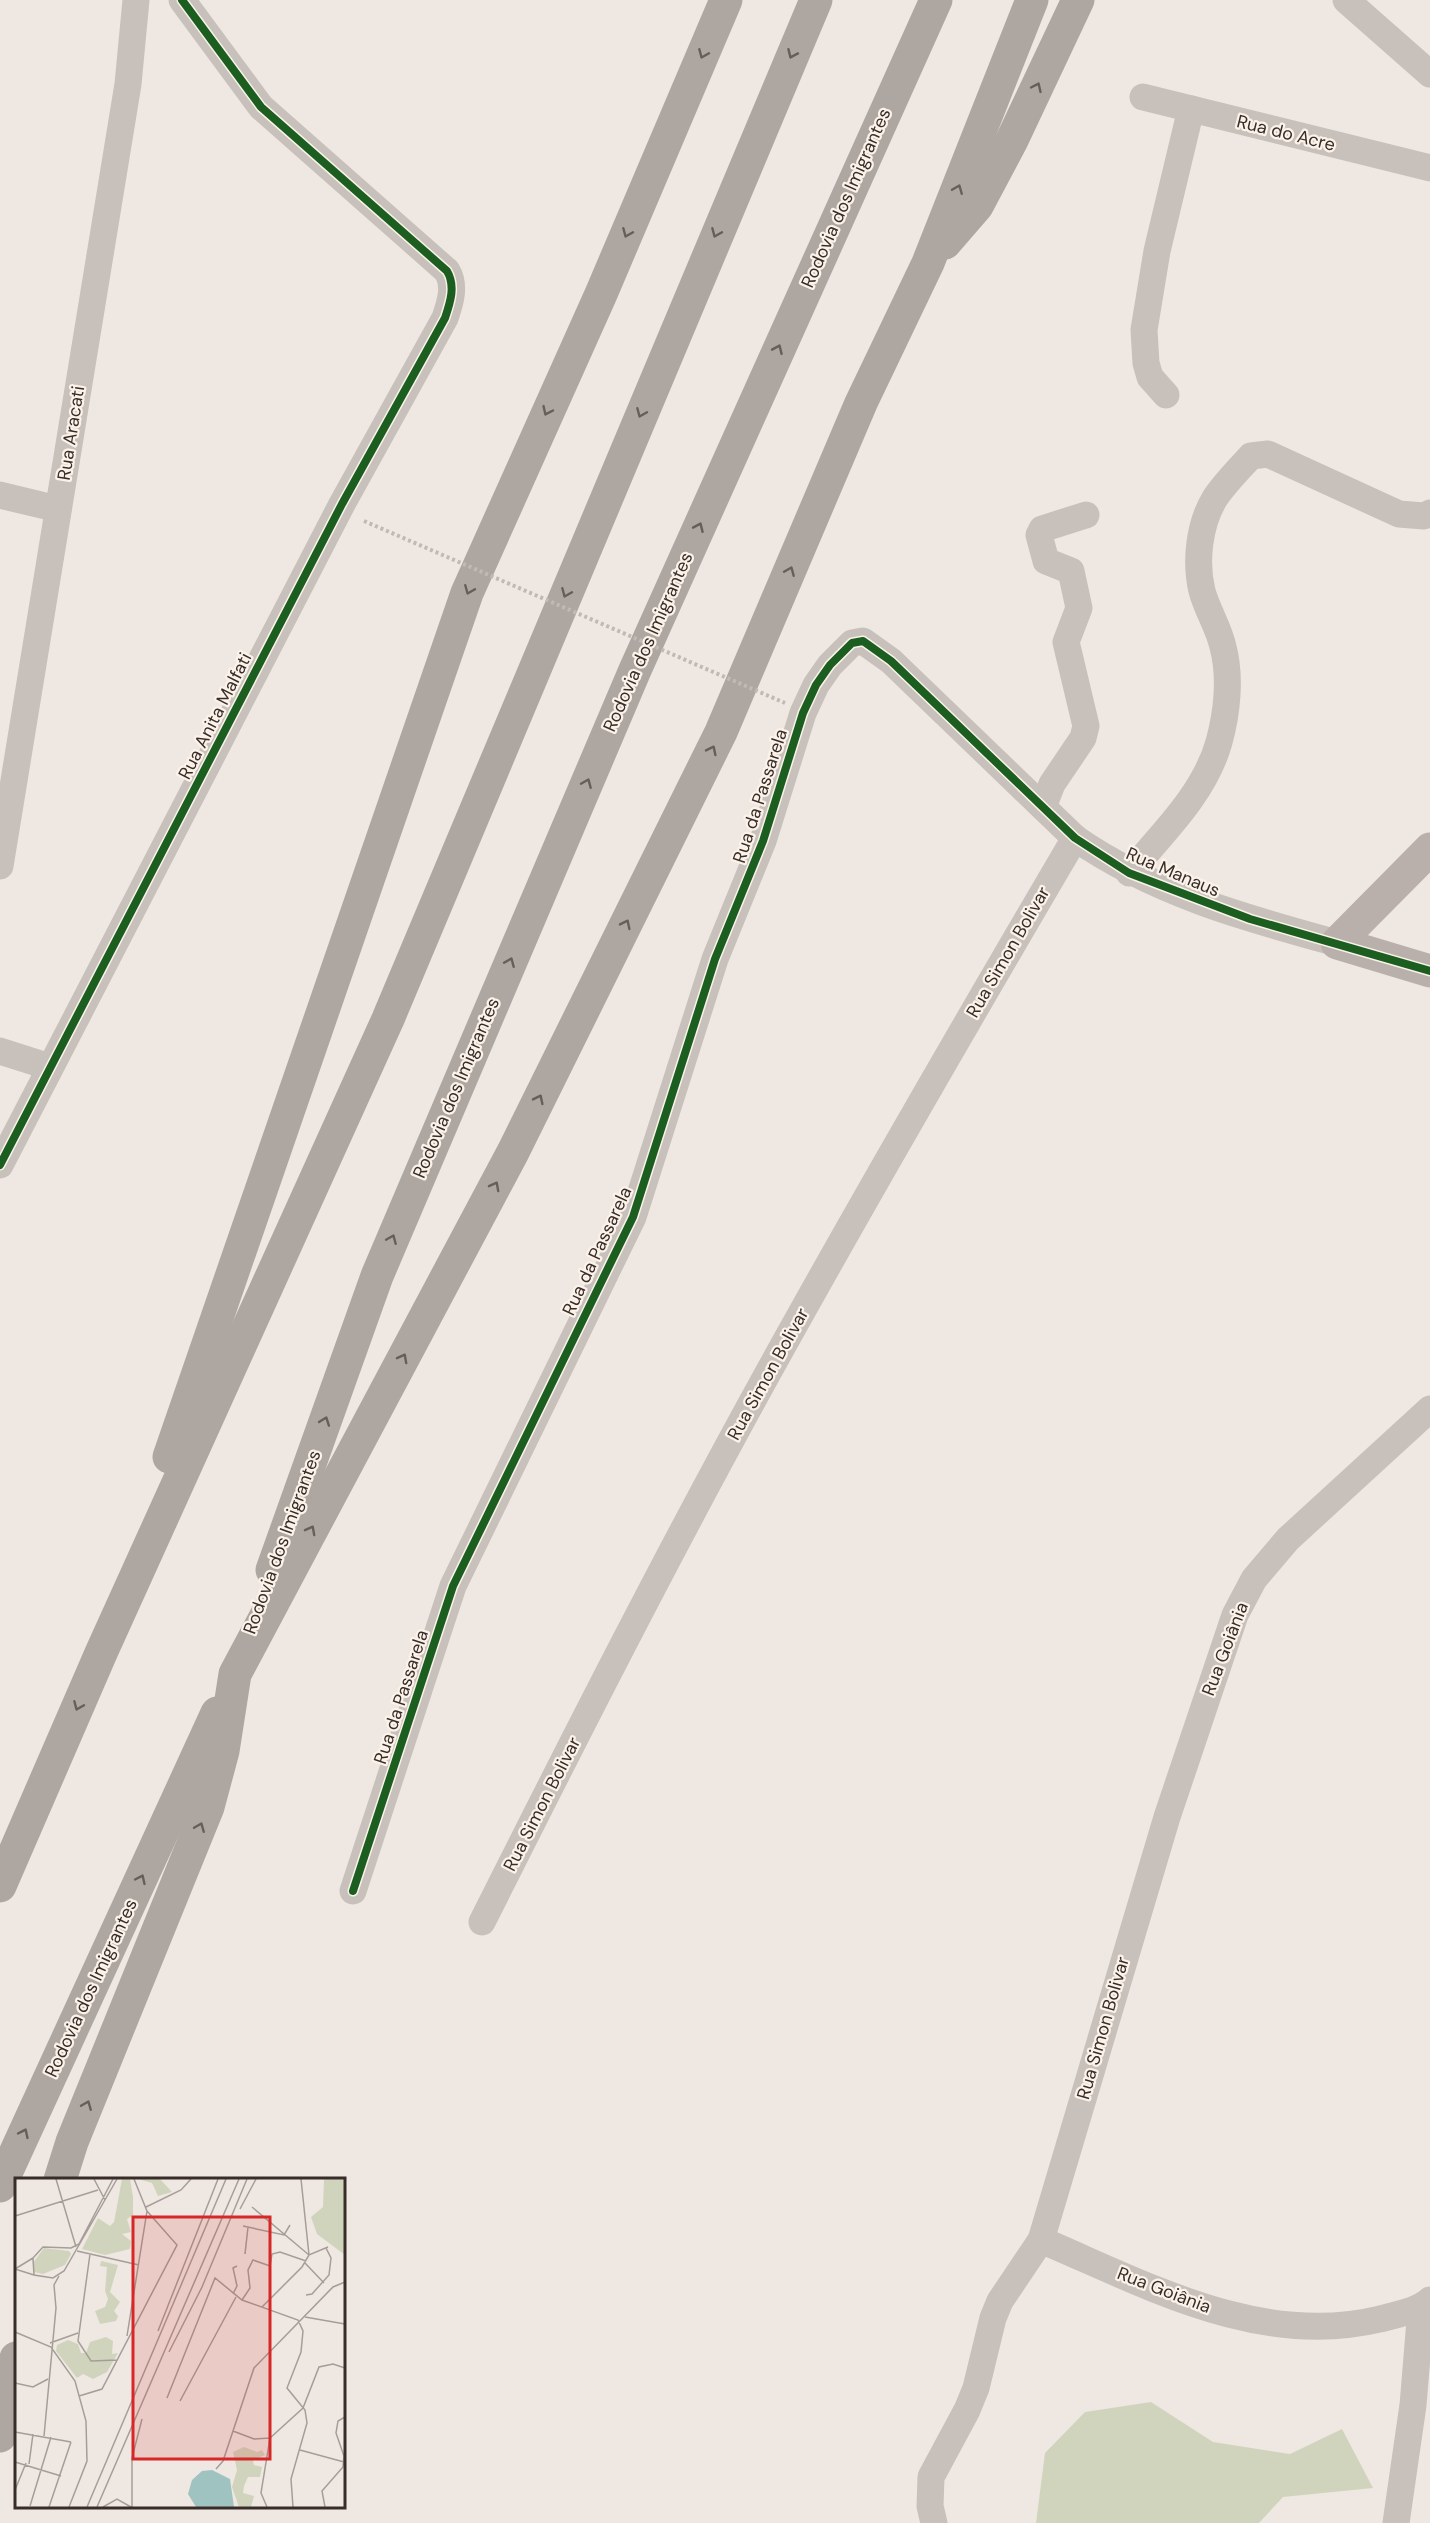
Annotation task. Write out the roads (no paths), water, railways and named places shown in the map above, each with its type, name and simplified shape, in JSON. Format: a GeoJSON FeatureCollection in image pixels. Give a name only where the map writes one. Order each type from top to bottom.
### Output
{"type":"FeatureCollection","features":[{"type":"Feature","properties":{"kind":"highway"},"geometry":{"type":"LineString","coordinates":[[101,1653],[467,593],[601,294],[726,0]]}},
{"type":"Feature","properties":{"kind":"highway"},"geometry":{"type":"LineString","coordinates":[[0,1886],[101,1653],[388,1019],[816,0]]}},
{"type":"Feature","properties":{"kind":"highway","name":"Rodovia dos Imigrantes"},"geometry":{"type":"LineString","coordinates":[[0,2186],[235,1674],[376,1276],[635,670],[936,0]]}},
{"type":"Feature","properties":{"kind":"highway"},"geometry":{"type":"LineString","coordinates":[[61,2178],[72,2142],[208,1807],[223,1750],[235,1674],[513,1152],[721,732],[861,403],[928,263],[1032,0]]}},
{"type":"Feature","properties":{"kind":"highway"},"geometry":{"type":"LineString","coordinates":[[928,263],[977,206],[1012,140],[1078,0]]}},
{"type":"Feature","properties":{"kind":"highway"},"geometry":{"type":"LineString","coordinates":[[0,2436],[15,2363]]}},
{"type":"Feature","properties":{"kind":"street","name":"Rua Aracati"},"geometry":{"type":"LineString","coordinates":[[0,866],[128,84],[136,0]]}},
{"type":"Feature","properties":{"kind":"street","name":"Rua Anita Malfati"},"geometry":{"type":"LineString","coordinates":[[0,1165],[342,504],[445,318],[451,300],[452,279],[447,271],[261,107],[182,0]]}},
{"type":"Feature","properties":{"kind":"street"},"geometry":{"type":"LineString","coordinates":[[1346,0],[1430,74]]}},
{"type":"Feature","properties":{"kind":"street","name":"Rua do Acre"},"geometry":{"type":"LineString","coordinates":[[1143,98],[1430,168]]}},
{"type":"Feature","properties":{"kind":"street"},"geometry":{"type":"LineString","coordinates":[[1166,395],[1150,377],[1146,363],[1144,330],[1157,251],[1191,109]]}},
{"type":"Feature","properties":{"kind":"street"},"geometry":{"type":"LineString","coordinates":[[1129,873],[1164,832],[1201,782],[1212,763],[1220,741],[1227,697],[1224,648],[1203,593],[1199,557],[1204,526],[1216,497],[1251,456],[1268,454],[1392,511],[1412,516],[1430,513]]}},
{"type":"Feature","properties":{"kind":"street"},"geometry":{"type":"LineString","coordinates":[[0,495],[58,509]]}},
{"type":"Feature","properties":{"kind":"street"},"geometry":{"type":"LineString","coordinates":[[1043,807],[1052,784],[1083,738],[1086,726],[1066,642],[1079,608],[1075,585],[1071,571],[1046,561],[1039,535],[1042,529],[1086,515]]}},
{"type":"Feature","properties":{"kind":"street","name":"Rua da Passarela"},"geometry":{"type":"LineString","coordinates":[[353,1891],[453,1586],[633,1217],[715,959],[763,841],[803,713],[816,685],[845,649],[858,642],[871,645]]}},
{"type":"Feature","properties":{"kind":"street","name":"Rua Manaus"},"geometry":{"type":"LineString","coordinates":[[871,645],[891,661],[1075,838],[1129,873],[1250,919],[1430,971]]}},
{"type":"Feature","properties":{"kind":"street","name":"Rua Simon Bolivar"},"geometry":{"type":"LineString","coordinates":[[482,1922],[767,1374],[886,1162],[1075,838]]}},
{"type":"Feature","properties":{"kind":"street"},"geometry":{"type":"LineString","coordinates":[[1336,943],[1430,849]]}},
{"type":"Feature","properties":{"kind":"street"},"geometry":{"type":"LineString","coordinates":[[0,1051],[51,1067]]}},
{"type":"Feature","properties":{"kind":"street","name":"Rua Goiânia"},"geometry":{"type":"LineString","coordinates":[[1167,1817],[1222,1650],[1235,1615],[1254,1579],[1288,1539],[1430,1409]]}},
{"type":"Feature","properties":{"kind":"street","name":"Rua Simon Bolivar"},"geometry":{"type":"LineString","coordinates":[[934,2523],[930,2506],[931,2477],[953,2438],[976,2388],[993,2318],[1012,2280],[1041,2240],[1167,1817]]}},
{"type":"Feature","properties":{"kind":"street","name":"Rua Goiânia"},"geometry":{"type":"LineString","coordinates":[[1041,2240],[1196,2306],[1260,2322],[1306,2326],[1361,2323],[1425,2304]]}},
{"type":"Feature","properties":{"kind":"street"},"geometry":{"type":"LineString","coordinates":[[1396,2523],[1425,2304]]}}]}
